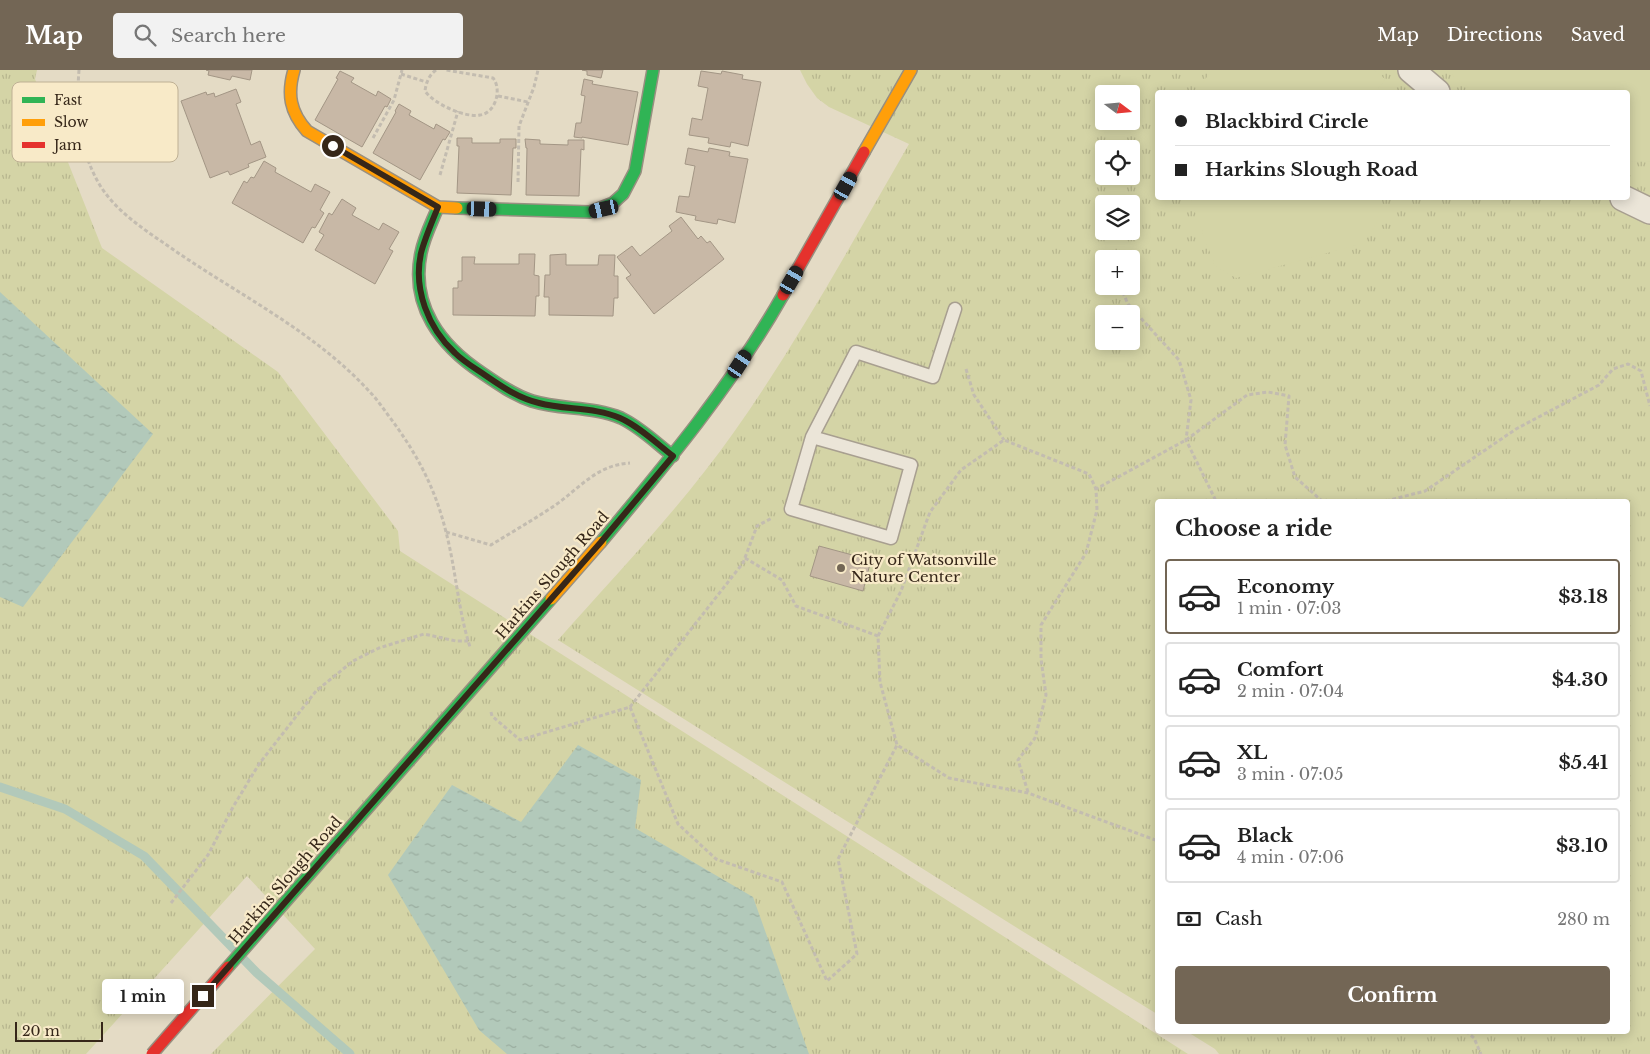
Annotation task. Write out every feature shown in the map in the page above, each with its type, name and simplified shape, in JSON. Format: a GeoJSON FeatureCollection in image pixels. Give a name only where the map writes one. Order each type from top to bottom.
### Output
{"type":"FeatureCollection","features":[{"type":"Feature","properties":{"kind":"main road"},"geometry":{"type":"LineString","coordinates":[[294,70],[290,82],[290,104],[293,113],[307,131],[434,205],[590,212],[604,209],[624,194],[635,171],[653,70]]}},
{"type":"Feature","properties":{"kind":"main road","name":"Harkins Slough Road"},"geometry":{"type":"LineString","coordinates":[[152,1054],[601,542],[720,394],[775,310],[911,70]]}},
{"type":"Feature","properties":{"kind":"main road"},"geometry":{"type":"LineString","coordinates":[[434,205],[421,253],[419,281],[422,299],[429,318],[446,344],[473,367],[507,390],[540,404],[597,412],[619,418],[630,423],[671,457]]}},
{"type":"Feature","properties":{"kind":"street"},"geometry":{"type":"LineString","coordinates":[[1411,70],[1435,90]]}},
{"type":"Feature","properties":{"kind":"street"},"geometry":{"type":"LineString","coordinates":[[1627,200],[1650,212]]}},
{"type":"Feature","properties":{"kind":"lane"},"geometry":{"type":"LineString","coordinates":[[812,437],[911,465],[891,538],[791,509],[812,437],[856,352],[933,378],[955,309]]}},
{"type":"Feature","properties":{"kind":"path"},"geometry":{"type":"LineString","coordinates":[[436,70],[426,82],[425,91],[428,95],[442,105],[473,116],[483,115],[489,110],[498,96],[493,78],[468,72],[446,70]]}},
{"type":"Feature","properties":{"kind":"path"},"geometry":{"type":"LineString","coordinates":[[518,210],[520,126],[538,70]]}},
{"type":"Feature","properties":{"kind":"path"},"geometry":{"type":"LineString","coordinates":[[359,162],[390,108],[397,92],[401,72],[426,82]]}},
{"type":"Feature","properties":{"kind":"path"},"geometry":{"type":"LineString","coordinates":[[498,96],[528,102]]}},
{"type":"Feature","properties":{"kind":"path"},"geometry":{"type":"LineString","coordinates":[[434,205],[458,111]]}},
{"type":"Feature","properties":{"kind":"path"},"geometry":{"type":"LineString","coordinates":[[90,162],[100,185],[114,205],[142,228],[204,271],[302,334],[339,363],[370,392],[418,459],[434,492],[446,532],[471,650]]}},
{"type":"Feature","properties":{"kind":"path"},"geometry":{"type":"LineString","coordinates":[[1124,295],[1128,304],[1179,360],[1190,400],[1186,440],[1215,499]]}},
{"type":"Feature","properties":{"kind":"path"},"geometry":{"type":"LineString","coordinates":[[1394,499],[1425,491],[1516,429],[1598,385],[1613,369],[1628,364],[1641,371],[1650,406]]}},
{"type":"Feature","properties":{"kind":"path"},"geometry":{"type":"LineString","coordinates":[[966,369],[974,395],[1004,440],[1089,474],[1096,489],[1097,510],[1086,553],[1041,625],[1041,658],[1046,695],[1035,738],[1018,760],[1028,793]]}},
{"type":"Feature","properties":{"kind":"path"},"geometry":{"type":"LineString","coordinates":[[1096,489],[1186,440],[1247,395],[1268,392],[1289,396],[1285,444],[1296,477],[1320,499]]}},
{"type":"Feature","properties":{"kind":"path"},"geometry":{"type":"LineString","coordinates":[[630,707],[678,824],[716,859],[782,882],[827,981],[857,954],[838,859],[897,745],[880,682],[878,636],[901,591],[930,512],[961,470],[1004,440]]}},
{"type":"Feature","properties":{"kind":"path"},"geometry":{"type":"LineString","coordinates":[[446,532],[490,545],[555,505],[589,477],[618,464],[671,457]]}},
{"type":"Feature","properties":{"kind":"path"},"geometry":{"type":"LineString","coordinates":[[489,706],[492,716],[520,740],[630,707],[743,563],[757,526],[791,509]]}},
{"type":"Feature","properties":{"kind":"path"},"geometry":{"type":"LineString","coordinates":[[745,558],[782,580],[796,606],[878,636]]}},
{"type":"Feature","properties":{"kind":"path"},"geometry":{"type":"LineString","coordinates":[[171,903],[208,855],[232,807],[259,764],[316,691],[352,661],[379,648],[424,634],[456,641],[468,641]]}},
{"type":"Feature","properties":{"kind":"path"},"geometry":{"type":"LineString","coordinates":[[897,745],[949,778],[1028,793],[1155,840]]}},
{"type":"Feature","properties":{"kind":"path"},"geometry":{"type":"LineString","coordinates":[[1469,1034],[1474,1038],[1481,1054]]}},
{"type":"Feature","properties":{"kind":"green space"},"geometry":{"type":"Polygon","coordinates":[[[0,70],[37,70],[36,82],[12,82],[12,162],[68,162],[102,248],[278,372],[398,531],[400,551],[1188,1054],[211,1054],[315,949],[247,876],[86,1054],[0,1054],[0,70]]]}},
{"type":"Feature","properties":{"kind":"green space"},"geometry":{"type":"Polygon","coordinates":[[[800,70],[1650,70],[1650,1054],[1219,1054],[1215,1049],[1191,1034],[1630,1034],[1630,499],[1155,499],[1155,1013],[558,640],[693,486],[734,432],[803,326],[909,144],[829,107],[817,98],[800,70]]]}},
{"type":"Feature","properties":{"kind":"green space"},"geometry":{"type":"Polygon","coordinates":[[[1211,70],[1374,70],[1385,79],[1377,90],[1199,90],[1211,70]]]}},
{"type":"Feature","properties":{"kind":"green space"},"geometry":{"type":"Polygon","coordinates":[[[1446,70],[1650,70],[1650,162],[1630,161],[1630,90],[1471,90],[1446,70]]]}},
{"type":"Feature","properties":{"kind":"green space"},"geometry":{"type":"Polygon","coordinates":[[[1191,200],[1380,200],[1377,222],[1364,243],[1236,278],[1215,266],[1191,200]]]}},
{"type":"Feature","properties":{"kind":"water"},"geometry":{"type":"Polygon","coordinates":[[[0,292],[153,434],[23,607],[0,597],[0,292]]]}},
{"type":"Feature","properties":{"kind":"water"},"geometry":{"type":"Polygon","coordinates":[[[578,745],[641,780],[635,828],[753,897],[809,1054],[507,1054],[479,1030],[388,875],[452,785],[521,822],[578,745]]]}},
{"type":"Feature","properties":{"kind":"building"},"geometry":{"type":"Polygon","coordinates":[[[206,70],[252,70],[250,80],[232,76],[230,80],[208,75],[209,71],[206,70]]]}},
{"type":"Feature","properties":{"kind":"building"},"geometry":{"type":"Polygon","coordinates":[[[582,70],[603,70],[601,78],[587,75],[587,71],[582,70]]]}},
{"type":"Feature","properties":{"kind":"building"},"geometry":{"type":"Polygon","coordinates":[[[340,71],[354,78],[351,82],[376,96],[378,91],[391,99],[387,107],[385,106],[362,147],[315,120],[338,79],[336,78],[340,71]]]}},
{"type":"Feature","properties":{"kind":"building"},"geometry":{"type":"Polygon","coordinates":[[[701,71],[721,74],[722,71],[743,75],[742,79],[761,82],[748,146],[731,142],[730,147],[708,143],[709,138],[689,135],[692,118],[702,120],[708,88],[698,86],[701,71]]]}},
{"type":"Feature","properties":{"kind":"building"},"geometry":{"type":"Polygon","coordinates":[[[584,79],[593,81],[592,84],[638,92],[628,145],[574,137],[576,123],[581,123],[585,96],[581,95],[584,79]]]}},
{"type":"Feature","properties":{"kind":"building"},"geometry":{"type":"Polygon","coordinates":[[[236,89],[241,102],[236,104],[251,145],[260,141],[266,157],[248,164],[249,167],[230,175],[228,171],[210,178],[181,101],[206,92],[207,95],[214,93],[215,97],[236,89]]]}},
{"type":"Feature","properties":{"kind":"building"},"geometry":{"type":"Polygon","coordinates":[[[399,104],[411,111],[409,115],[434,129],[436,124],[450,132],[445,140],[443,139],[420,180],[373,153],[399,104]]]}},
{"type":"Feature","properties":{"kind":"building"},"geometry":{"type":"Polygon","coordinates":[[[457,138],[472,138],[472,143],[500,143],[500,139],[516,139],[516,148],[513,148],[511,195],[457,193],[459,146],[457,146],[457,138]]]}},
{"type":"Feature","properties":{"kind":"building"},"geometry":{"type":"Polygon","coordinates":[[[525,139],[540,140],[540,144],[568,145],[568,140],[584,140],[584,150],[581,149],[579,196],[526,195],[527,148],[525,139]]]}},
{"type":"Feature","properties":{"kind":"building"},"geometry":{"type":"Polygon","coordinates":[[[688,148],[708,152],[709,148],[730,152],[729,156],[748,159],[735,223],[718,219],[717,224],[695,220],[696,216],[676,212],[679,196],[689,197],[695,166],[685,164],[688,148]]]}},
{"type":"Feature","properties":{"kind":"building"},"geometry":{"type":"Polygon","coordinates":[[[264,161],[276,168],[275,172],[311,192],[315,184],[330,192],[320,210],[324,213],[315,228],[312,227],[303,243],[232,203],[244,181],[247,183],[251,177],[254,178],[264,161]]]}},
{"type":"Feature","properties":{"kind":"building"},"geometry":{"type":"Polygon","coordinates":[[[342,199],[356,208],[352,215],[379,230],[383,223],[399,232],[389,249],[393,251],[375,284],[315,250],[324,235],[319,232],[329,213],[332,215],[342,199]]]}},
{"type":"Feature","properties":{"kind":"building"},"geometry":{"type":"Polygon","coordinates":[[[681,217],[698,239],[701,236],[707,243],[710,241],[724,259],[654,314],[626,278],[631,275],[617,257],[632,246],[640,256],[672,231],[669,226],[681,217]]]}},
{"type":"Feature","properties":{"kind":"building"},"geometry":{"type":"Polygon","coordinates":[[[519,254],[535,254],[534,275],[539,276],[539,296],[536,296],[535,316],[453,315],[453,288],[458,288],[458,281],[462,281],[462,257],[475,257],[474,264],[519,264],[519,254]]]}},
{"type":"Feature","properties":{"kind":"building"},"geometry":{"type":"Polygon","coordinates":[[[566,254],[566,265],[598,265],[599,255],[615,255],[614,276],[618,276],[618,298],[614,298],[613,316],[549,315],[549,297],[544,297],[545,275],[550,275],[550,255],[566,254]]]}},
{"type":"Feature","properties":{"kind":"building","name":"City of Watsonville Nature Center"},"geometry":{"type":"Polygon","coordinates":[[[819,546],[871,560],[863,591],[810,576],[819,546]]]}},
{"type":"Feature","properties":{"kind":"waterway"},"geometry":{"type":"LineString","coordinates":[[0,787],[65,809],[144,856],[257,973],[350,1054]]}},
{"type":"Feature","properties":{"kind":"traffic: fast"},"geometry":{"type":"LineString","coordinates":[[457,208],[590,212],[613,203],[623,194],[635,171],[653,70]]}},
{"type":"Feature","properties":{"kind":"traffic: fast"},"geometry":{"type":"LineString","coordinates":[[438,207],[426,235],[421,253],[420,290],[432,323],[454,350],[482,373],[519,396],[543,404],[588,410],[621,418],[673,456]]}},
{"type":"Feature","properties":{"kind":"traffic: fast"},"geometry":{"type":"LineString","coordinates":[[601,542],[698,423],[742,360],[783,295]]}},
{"type":"Feature","properties":{"kind":"traffic: fast"},"geometry":{"type":"LineString","coordinates":[[228,967],[551,599]]}},
{"type":"Feature","properties":{"kind":"traffic: slow"},"geometry":{"type":"LineString","coordinates":[[294,70],[291,87],[292,102],[297,117],[307,131],[438,207],[457,208]]}},
{"type":"Feature","properties":{"kind":"traffic: slow"},"geometry":{"type":"LineString","coordinates":[[864,152],[911,70]]}},
{"type":"Feature","properties":{"kind":"traffic: slow"},"geometry":{"type":"LineString","coordinates":[[551,599],[601,542]]}},
{"type":"Feature","properties":{"kind":"traffic: jam"},"geometry":{"type":"LineString","coordinates":[[783,295],[864,152]]}},
{"type":"Feature","properties":{"kind":"traffic: jam"},"geometry":{"type":"LineString","coordinates":[[152,1054],[228,967]]}},
{"type":"Feature","properties":{"kind":"place","name":"City of Watsonville Nature Center"},"geometry":{"type":"Point","coordinates":[841,568]}},
{"type":"Feature","properties":{"kind":"route"},"geometry":{"type":"LineString","coordinates":[[203,996],[601,542],[673,456],[630,423],[608,414],[529,401],[507,390],[456,354],[437,332],[429,318],[422,299],[419,281],[421,253],[438,207],[333,146]]}}]}
